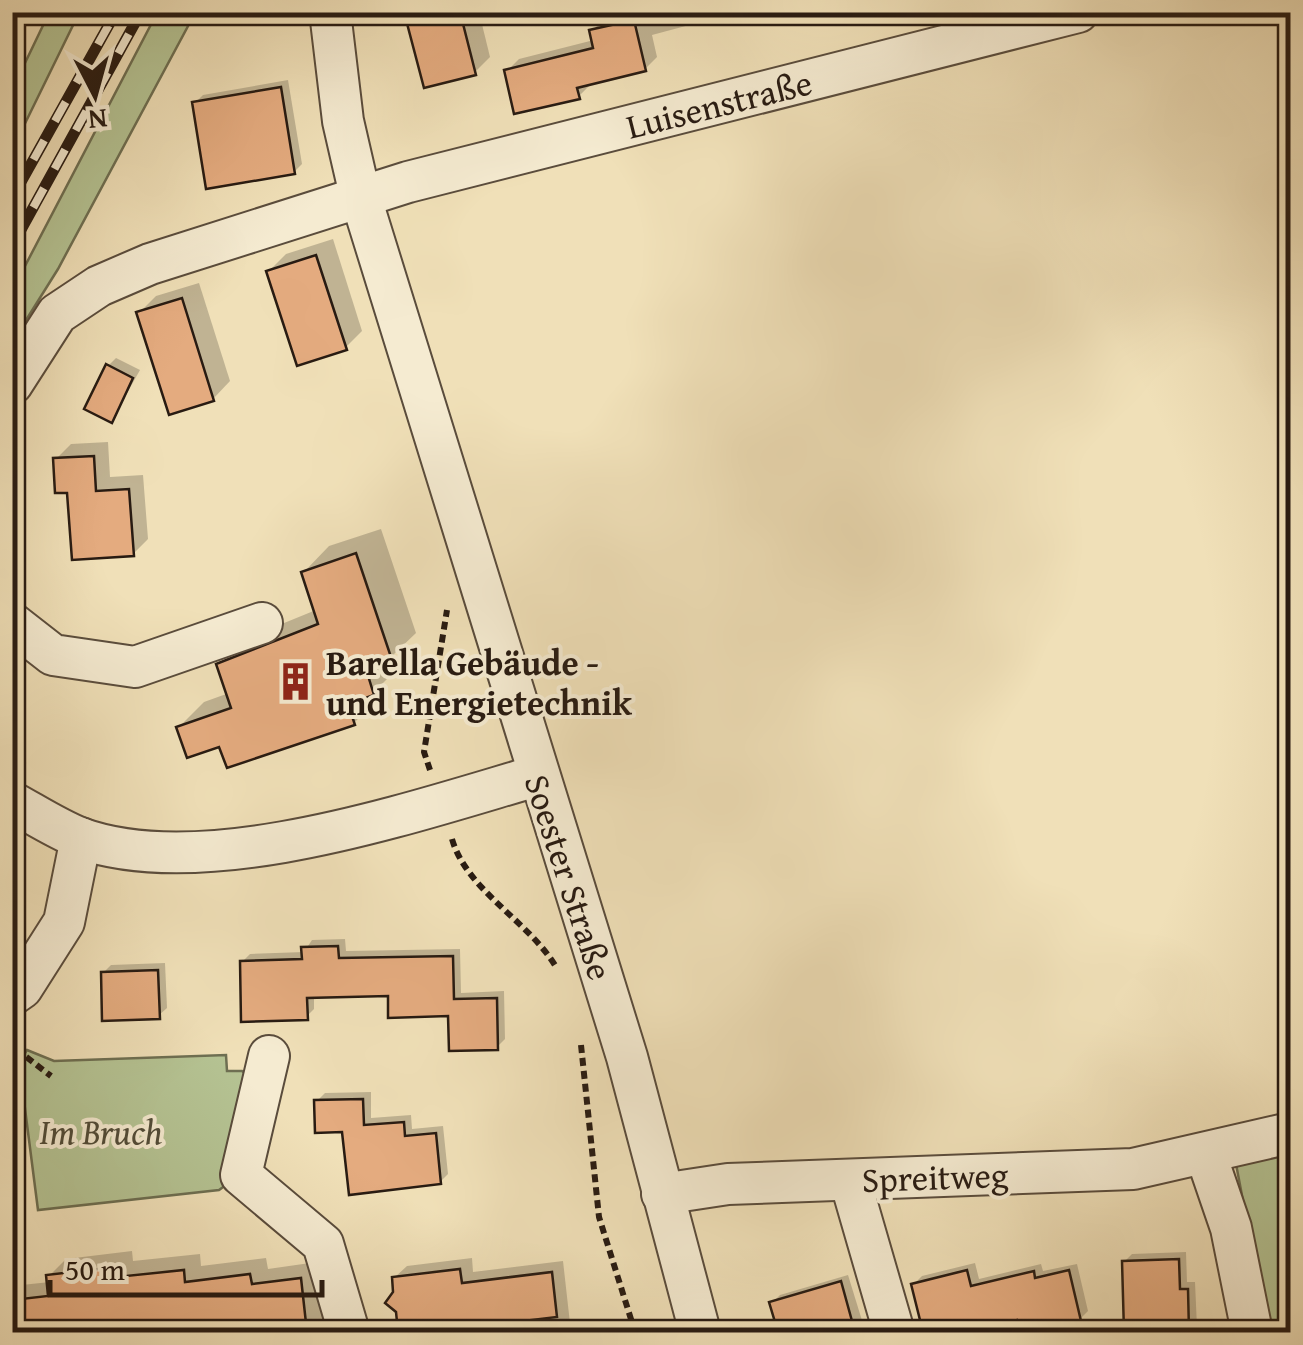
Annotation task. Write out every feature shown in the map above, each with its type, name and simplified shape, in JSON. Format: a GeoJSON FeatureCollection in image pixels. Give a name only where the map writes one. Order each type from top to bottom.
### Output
{"type":"FeatureCollection","features":[{"type":"Feature","properties":{"kind":"street","name":"Soester Straße"},"geometry":{"type":"LineString","coordinates":[[330,12],[342,120],[360,195],[536,776],[626,1056],[700,1332]]}},
{"type":"Feature","properties":{"kind":"street","name":"Luisenstraße"},"geometry":{"type":"LineString","coordinates":[[360,195],[956,28],[1078,12]]}},
{"type":"Feature","properties":{"kind":"street"},"geometry":{"type":"LineString","coordinates":[[12,384],[57,314],[99,286],[150,264],[360,195]]}},
{"type":"Feature","properties":{"kind":"street"},"geometry":{"type":"LineString","coordinates":[[12,623],[53,655],[135,667],[262,623]]}},
{"type":"Feature","properties":{"kind":"street"},"geometry":{"type":"LineString","coordinates":[[12,802],[81,838],[171,853],[288,842],[536,776]]}},
{"type":"Feature","properties":{"kind":"street"},"geometry":{"type":"LineString","coordinates":[[12,995],[22,988],[64,922],[81,838]]}},
{"type":"Feature","properties":{"kind":"street"},"geometry":{"type":"LineString","coordinates":[[269,1056],[241,1176],[323,1244],[349,1332]]}},
{"type":"Feature","properties":{"kind":"street","name":"Spreitweg"},"geometry":{"type":"LineString","coordinates":[[662,1194],[728,1184],[1133,1169],[1290,1133]]}},
{"type":"Feature","properties":{"kind":"street"},"geometry":{"type":"LineString","coordinates":[[1206,1155],[1230,1228],[1252,1332]]}},
{"type":"Feature","properties":{"kind":"street"},"geometry":{"type":"LineString","coordinates":[[850,1180],[894,1332]]}},
{"type":"Feature","properties":{"kind":"path"},"geometry":{"type":"LineString","coordinates":[[446,595],[424,752],[454,848],[468,871],[541,941],[564,980]]}},
{"type":"Feature","properties":{"kind":"path"},"geometry":{"type":"LineString","coordinates":[[580,1033],[599,1217],[634,1332]]}},
{"type":"Feature","properties":{"kind":"path"},"geometry":{"type":"LineString","coordinates":[[16,1048],[51,1076]]}},
{"type":"Feature","properties":{"kind":"green space"},"geometry":{"type":"Polygon","coordinates":[[[49,13],[79,13],[13,148],[13,88],[49,13]]]}},
{"type":"Feature","properties":{"kind":"green space"},"geometry":{"type":"Polygon","coordinates":[[[157,13],[195,13],[58,269],[13,341],[13,289],[157,13]]]}},
{"type":"Feature","properties":{"kind":"green space","name":"Im Bruch"},"geometry":{"type":"Polygon","coordinates":[[[27,1050],[54,1061],[226,1055],[227,1071],[242,1071],[255,1081],[230,1182],[219,1190],[38,1210],[19,1062],[27,1050]]]}},
{"type":"Feature","properties":{"kind":"green space"},"geometry":{"type":"Polygon","coordinates":[[[1290,1152],[1290,1332],[1268,1332],[1236,1164],[1290,1152]]]}},
{"type":"Feature","properties":{"kind":"building"},"geometry":{"type":"Polygon","coordinates":[[[404,12],[460,12],[476,75],[424,88],[404,12]]]}},
{"type":"Feature","properties":{"kind":"building"},"geometry":{"type":"Polygon","coordinates":[[[634,20],[646,71],[577,88],[580,99],[514,114],[504,70],[593,48],[589,30],[634,20]]]}},
{"type":"Feature","properties":{"kind":"building"},"geometry":{"type":"Polygon","coordinates":[[[281,87],[295,174],[206,189],[192,102],[281,87]]]}},
{"type":"Feature","properties":{"kind":"building"},"geometry":{"type":"Polygon","coordinates":[[[316,255],[347,350],[297,366],[266,271],[316,255]]]}},
{"type":"Feature","properties":{"kind":"building"},"geometry":{"type":"Polygon","coordinates":[[[182,298],[214,401],[169,415],[136,312],[182,298]]]}},
{"type":"Feature","properties":{"kind":"building"},"geometry":{"type":"Polygon","coordinates":[[[106,364],[133,378],[112,423],[84,409],[106,364]]]}},
{"type":"Feature","properties":{"kind":"building"},"geometry":{"type":"Polygon","coordinates":[[[94,456],[96,491],[129,489],[134,556],[72,560],[67,493],[55,493],[53,458],[94,456]]]}},
{"type":"Feature","properties":{"kind":"building"},"geometry":{"type":"Polygon","coordinates":[[[356,553],[392,660],[366,669],[374,695],[348,704],[355,725],[227,768],[219,747],[187,758],[176,727],[231,708],[216,664],[318,624],[301,572],[356,553]]]}},
{"type":"Feature","properties":{"kind":"building"},"geometry":{"type":"Polygon","coordinates":[[[338,946],[339,958],[453,956],[454,999],[497,998],[498,1050],[449,1051],[448,1016],[388,1018],[388,996],[307,998],[308,1020],[241,1022],[240,961],[302,959],[301,947],[338,946]]]}},
{"type":"Feature","properties":{"kind":"building"},"geometry":{"type":"Polygon","coordinates":[[[158,970],[160,1019],[102,1021],[101,972],[158,970]]]}},
{"type":"Feature","properties":{"kind":"building"},"geometry":{"type":"Polygon","coordinates":[[[363,1099],[364,1125],[404,1122],[405,1136],[436,1133],[441,1184],[349,1195],[342,1132],[315,1133],[314,1100],[363,1099]]]}},
{"type":"Feature","properties":{"kind":"building"},"geometry":{"type":"Polygon","coordinates":[[[1179,1259],[1180,1289],[1188,1289],[1189,1332],[1124,1332],[1122,1261],[1179,1259]]]}},
{"type":"Feature","properties":{"kind":"building"},"geometry":{"type":"Polygon","coordinates":[[[116,1267],[117,1277],[184,1270],[185,1282],[250,1274],[252,1284],[301,1278],[307,1332],[209,1332],[208,1327],[122,1332],[121,1326],[74,1332],[12,1332],[12,1300],[48,1296],[46,1275],[116,1267]]]}},
{"type":"Feature","properties":{"kind":"building"},"geometry":{"type":"Polygon","coordinates":[[[460,1269],[462,1283],[552,1272],[557,1317],[531,1320],[532,1332],[398,1332],[396,1312],[385,1303],[393,1292],[392,1277],[460,1269]]]}},
{"type":"Feature","properties":{"kind":"building"},"geometry":{"type":"Polygon","coordinates":[[[967,1270],[971,1286],[1034,1271],[1035,1278],[1069,1270],[1081,1321],[1034,1332],[1019,1332],[1017,1320],[967,1332],[923,1332],[911,1284],[967,1270]]]}},
{"type":"Feature","properties":{"kind":"building"},"geometry":{"type":"Polygon","coordinates":[[[841,1281],[855,1332],[778,1332],[769,1302],[841,1281]]]}},
{"type":"Feature","properties":{"kind":"railway"},"geometry":{"type":"LineString","coordinates":[[12,198],[116,12]]}},
{"type":"Feature","properties":{"kind":"railway"},"geometry":{"type":"LineString","coordinates":[[12,246],[141,12]]}},
{"type":"Feature","properties":{"kind":"place","name":"Barella Gebäude - und Energietechnik"},"geometry":{"type":"Point","coordinates":[296,682]}}]}
